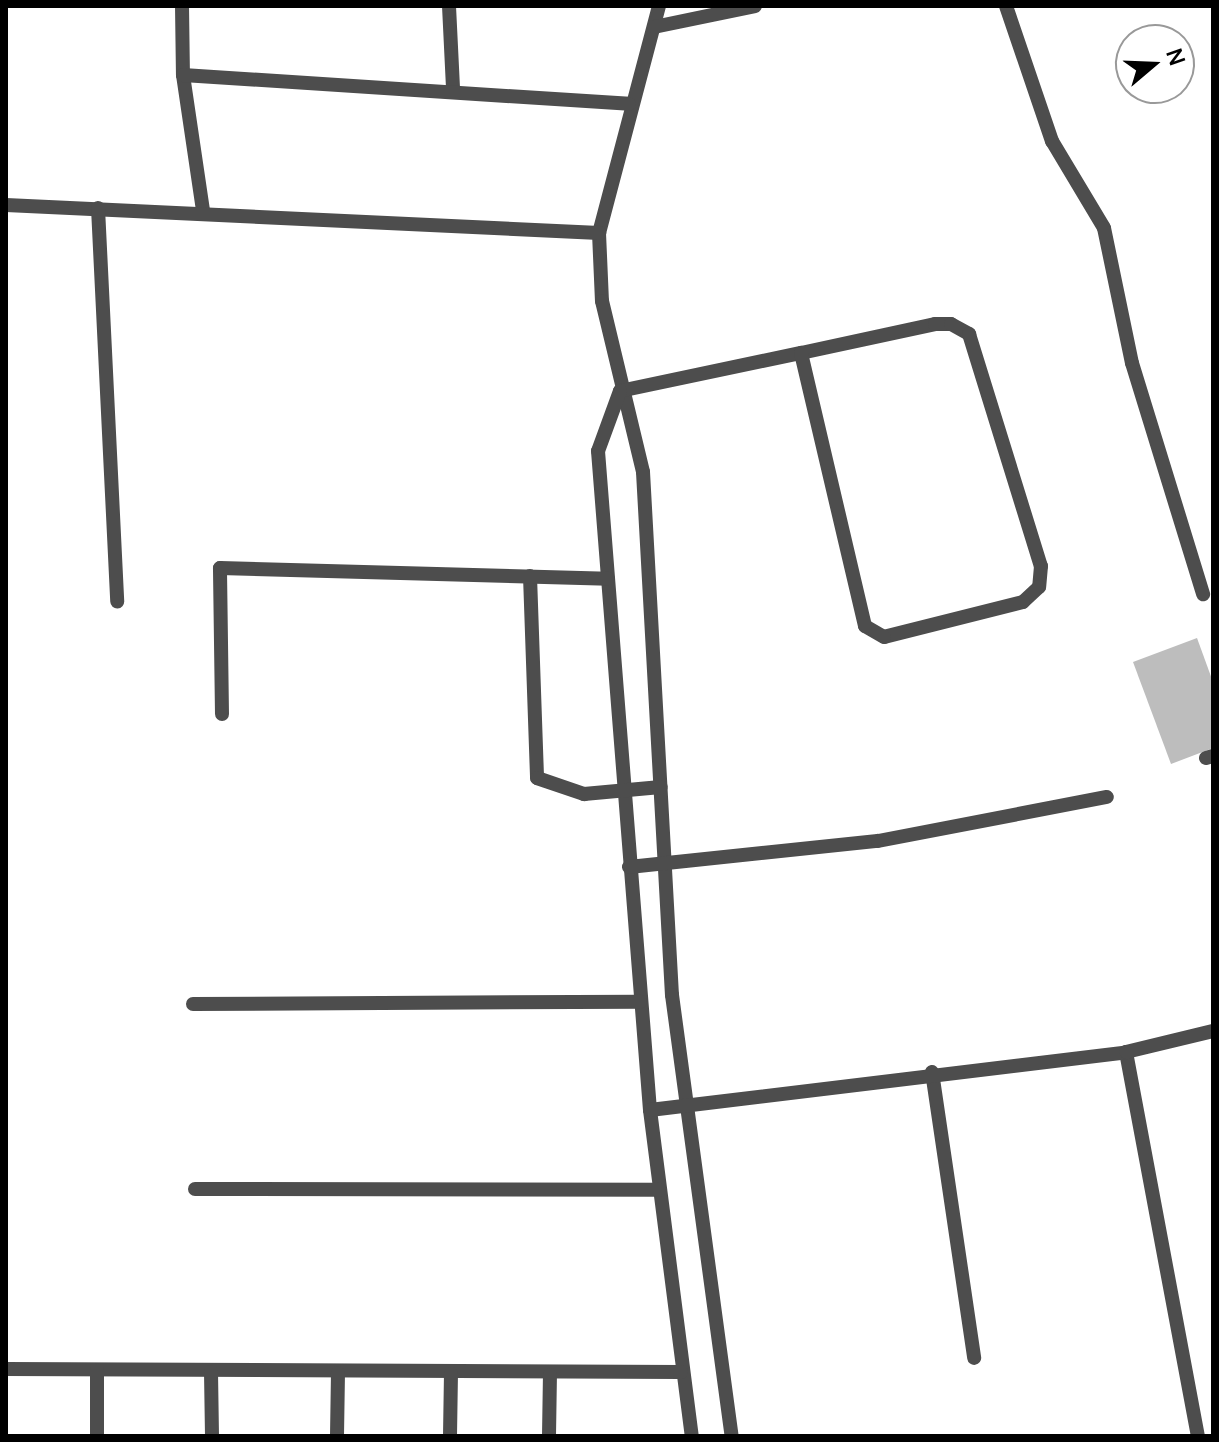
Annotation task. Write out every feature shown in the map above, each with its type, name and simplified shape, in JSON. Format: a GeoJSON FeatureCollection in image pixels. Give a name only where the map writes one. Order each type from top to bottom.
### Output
{"type":"FeatureCollection","features":[{"type":"Feature","properties":{"kind":"street"},"geometry":{"type":"LineString","coordinates":[[182,6],[183,75],[203,210]]}},
{"type":"Feature","properties":{"kind":"street"},"geometry":{"type":"LineString","coordinates":[[449,6],[453,89]]}},
{"type":"Feature","properties":{"kind":"street"},"geometry":{"type":"LineString","coordinates":[[659,6],[629,104],[599,233],[602,301],[620,391],[643,472],[663,863],[683,1106],[732,1436]]}},
{"type":"Feature","properties":{"kind":"street"},"geometry":{"type":"LineString","coordinates":[[654,27],[755,6]]}},
{"type":"Feature","properties":{"kind":"street"},"geometry":{"type":"LineString","coordinates":[[1006,6],[1052,141],[1104,228],[1132,363],[1203,594]]}},
{"type":"Feature","properties":{"kind":"street"},"geometry":{"type":"LineString","coordinates":[[183,75],[453,89],[629,104]]}},
{"type":"Feature","properties":{"kind":"street"},"geometry":{"type":"LineString","coordinates":[[6,205],[203,210],[599,233]]}},
{"type":"Feature","properties":{"kind":"street"},"geometry":{"type":"LineString","coordinates":[[98,208],[117,602]]}},
{"type":"Feature","properties":{"kind":"street"},"geometry":{"type":"LineString","coordinates":[[620,391],[935,324],[969,334],[1041,566],[1039,587],[1023,602],[884,637],[865,626],[801,353]]}},
{"type":"Feature","properties":{"kind":"street"},"geometry":{"type":"LineString","coordinates":[[620,391],[598,451],[650,1110],[681,1372],[692,1436]]}},
{"type":"Feature","properties":{"kind":"street"},"geometry":{"type":"LineString","coordinates":[[222,714],[220,568],[608,579]]}},
{"type":"Feature","properties":{"kind":"street"},"geometry":{"type":"LineString","coordinates":[[530,576],[537,778],[584,794],[661,787]]}},
{"type":"Feature","properties":{"kind":"street"},"geometry":{"type":"LineString","coordinates":[[629,867],[878,841],[1107,797]]}},
{"type":"Feature","properties":{"kind":"street"},"geometry":{"type":"LineString","coordinates":[[193,1004],[640,1002]]}},
{"type":"Feature","properties":{"kind":"street"},"geometry":{"type":"LineString","coordinates":[[650,1110],[932,1072],[1126,1052],[1213,1031]]}},
{"type":"Feature","properties":{"kind":"street"},"geometry":{"type":"LineString","coordinates":[[1126,1052],[1198,1436]]}},
{"type":"Feature","properties":{"kind":"street"},"geometry":{"type":"LineString","coordinates":[[932,1072],[974,1358]]}},
{"type":"Feature","properties":{"kind":"street"},"geometry":{"type":"LineString","coordinates":[[195,1189],[659,1190]]}},
{"type":"Feature","properties":{"kind":"street"},"geometry":{"type":"LineString","coordinates":[[6,1369],[550,1375],[681,1372]]}},
{"type":"Feature","properties":{"kind":"street"},"geometry":{"type":"LineString","coordinates":[[97,1370],[97,1436]]}},
{"type":"Feature","properties":{"kind":"street"},"geometry":{"type":"LineString","coordinates":[[211,1372],[212,1436]]}},
{"type":"Feature","properties":{"kind":"street"},"geometry":{"type":"LineString","coordinates":[[337,1436],[338,1373]]}},
{"type":"Feature","properties":{"kind":"street"},"geometry":{"type":"LineString","coordinates":[[450,1436],[451,1374]]}},
{"type":"Feature","properties":{"kind":"street"},"geometry":{"type":"LineString","coordinates":[[549,1436],[550,1375]]}},
{"type":"Feature","properties":{"kind":"building"},"geometry":{"type":"Polygon","coordinates":[[[1197,638],[1213,682],[1213,748],[1171,764],[1133,662],[1197,638]]]}}]}
